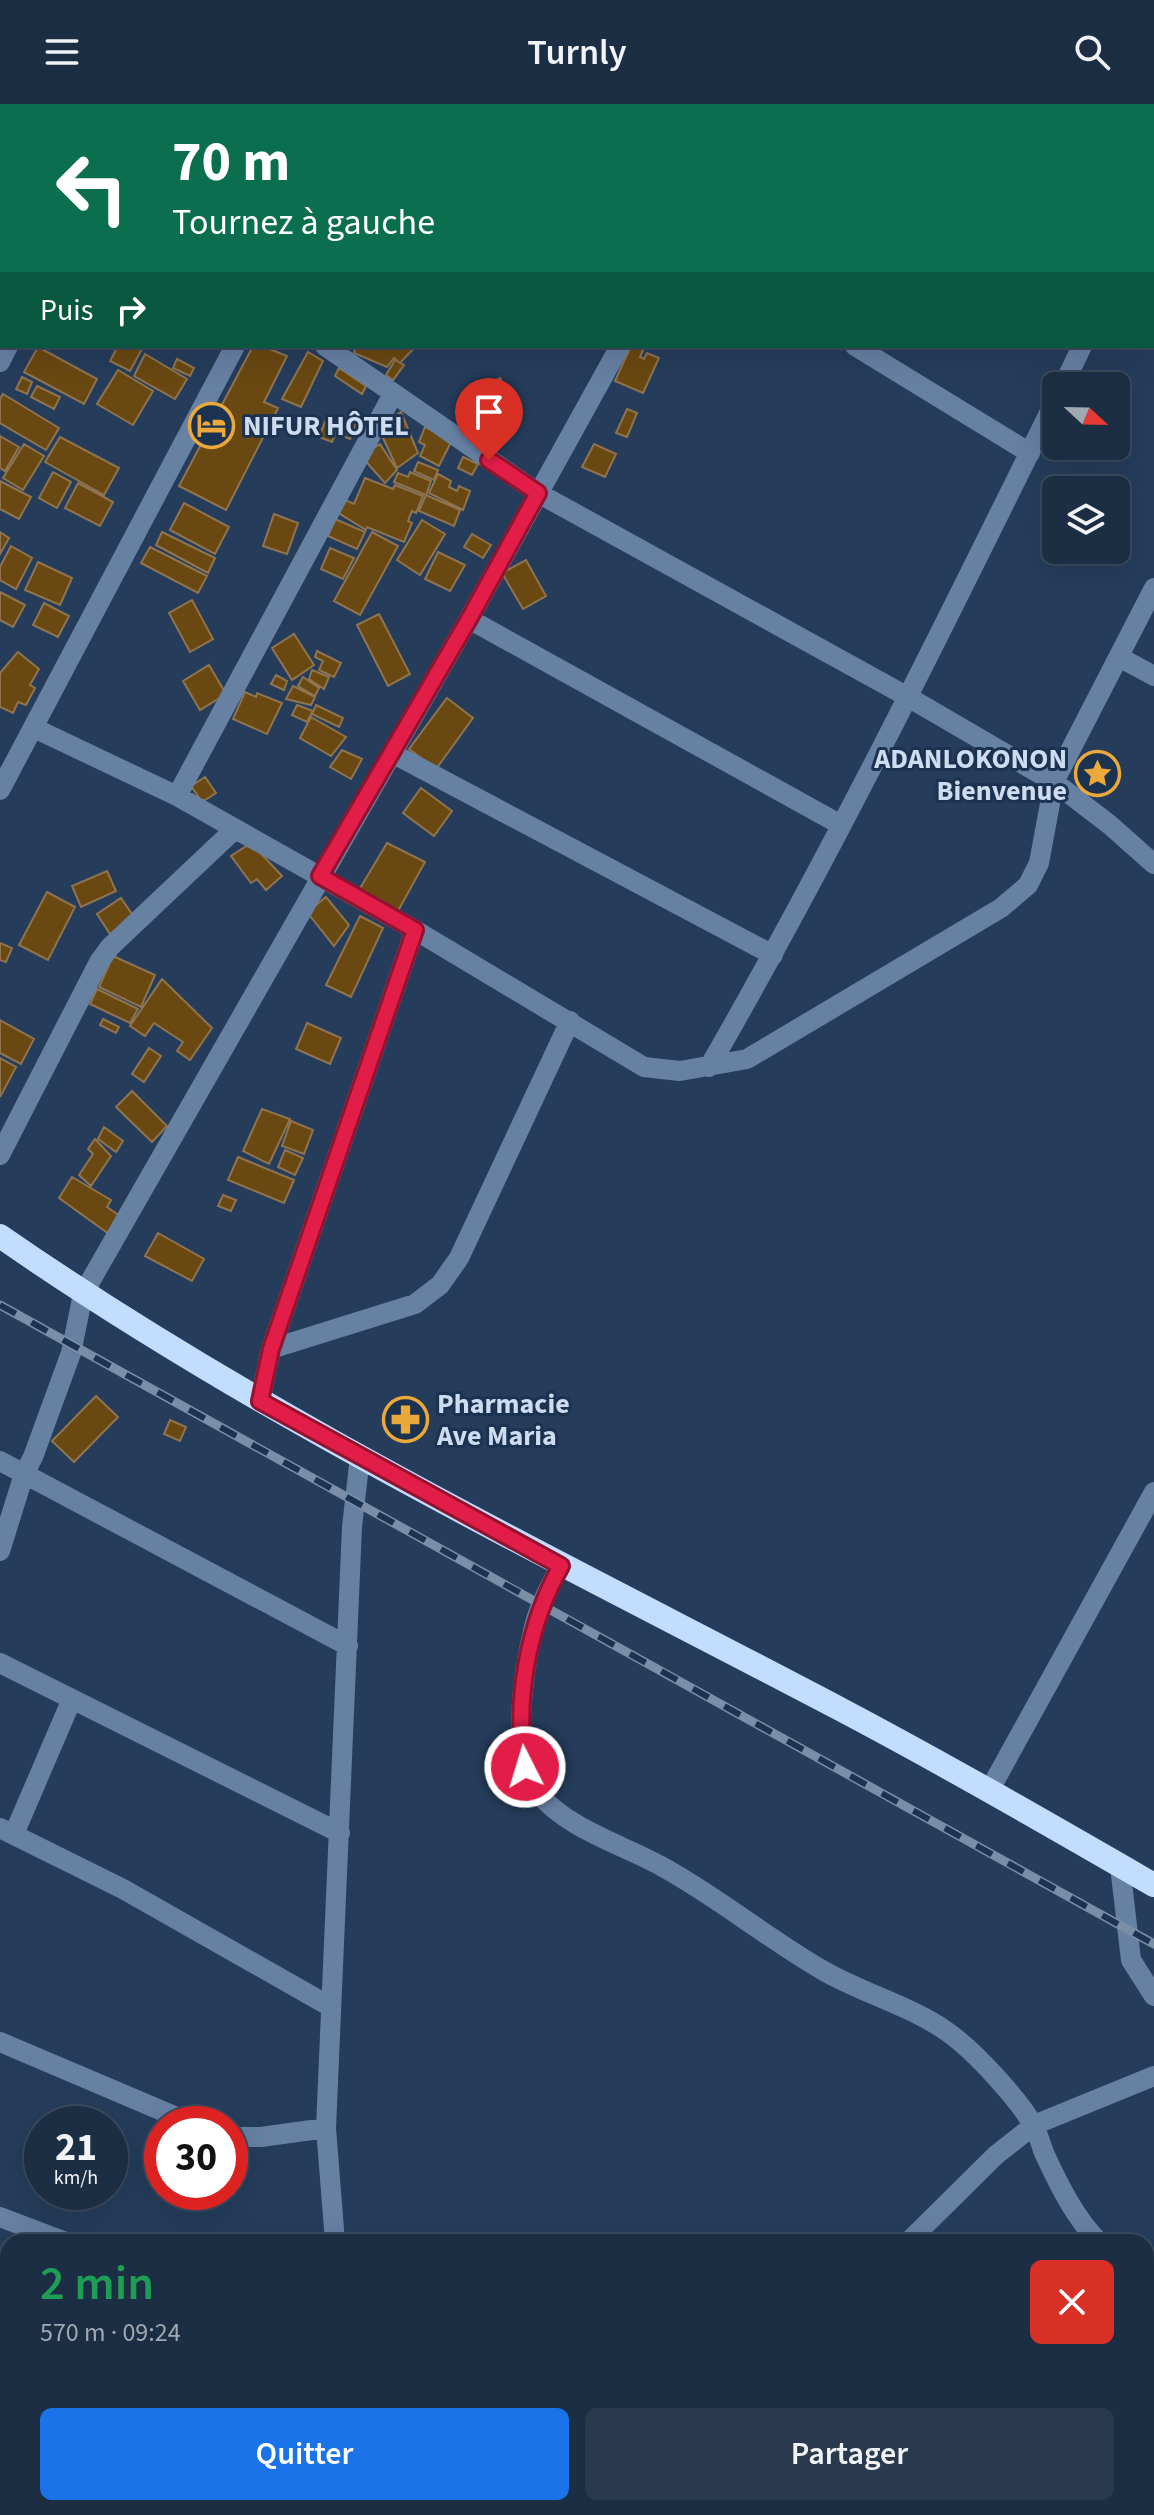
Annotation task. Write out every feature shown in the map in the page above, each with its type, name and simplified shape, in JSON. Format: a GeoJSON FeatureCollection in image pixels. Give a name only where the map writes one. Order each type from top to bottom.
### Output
{"type":"FeatureCollection","features":[{"type":"Feature","properties":{"kind":"highway"},"geometry":{"type":"LineString","coordinates":[[0,1236],[83,1294],[260,1401],[561,1566],[842,1710],[1154,1885]]}},
{"type":"Feature","properties":{"kind":"street"},"geometry":{"type":"LineString","coordinates":[[0,790],[234,348]]}},
{"type":"Feature","properties":{"kind":"street"},"geometry":{"type":"LineString","coordinates":[[328,348],[538,493],[908,697],[1054,782],[1154,864]]}},
{"type":"Feature","properties":{"kind":"street"},"geometry":{"type":"LineString","coordinates":[[0,1551],[24,1474],[71,1353],[83,1294],[469,619],[619,348]]}},
{"type":"Feature","properties":{"kind":"street"},"geometry":{"type":"LineString","coordinates":[[858,348],[1030,453]]}},
{"type":"Feature","properties":{"kind":"street"},"geometry":{"type":"LineString","coordinates":[[1070,372],[1081,348]]}},
{"type":"Feature","properties":{"kind":"street"},"geometry":{"type":"LineString","coordinates":[[177,796],[393,394]]}},
{"type":"Feature","properties":{"kind":"street"},"geometry":{"type":"LineString","coordinates":[[709,1067],[773,955],[908,697],[1042,428]]}},
{"type":"Feature","properties":{"kind":"street"},"geometry":{"type":"LineString","coordinates":[[34,728],[177,796],[415,930],[644,1067],[680,1071],[747,1059],[1001,908],[1028,885],[1039,863],[1054,782],[1154,588]]}},
{"type":"Feature","properties":{"kind":"street"},"geometry":{"type":"LineString","coordinates":[[469,619],[841,825]]}},
{"type":"Feature","properties":{"kind":"street"},"geometry":{"type":"LineString","coordinates":[[1119,657],[1154,676]]}},
{"type":"Feature","properties":{"kind":"street"},"geometry":{"type":"LineString","coordinates":[[392,753],[773,955]]}},
{"type":"Feature","properties":{"kind":"street"},"geometry":{"type":"LineString","coordinates":[[0,1155],[99,962],[110,947],[235,829]]}},
{"type":"Feature","properties":{"kind":"street"},"geometry":{"type":"LineString","coordinates":[[260,1401],[271,1349],[415,930]]}},
{"type":"Feature","properties":{"kind":"street"},"geometry":{"type":"LineString","coordinates":[[271,1349],[415,1304],[440,1285],[459,1258],[570,1021]]}},
{"type":"Feature","properties":{"kind":"street"},"geometry":{"type":"LineString","coordinates":[[334,2234],[326,2128],[352,1527],[360,1457]]}},
{"type":"Feature","properties":{"kind":"street"},"geometry":{"type":"LineString","coordinates":[[0,1461],[348,1646]]}},
{"type":"Feature","properties":{"kind":"street"},"geometry":{"type":"LineString","coordinates":[[989,1791],[1154,1492]]}},
{"type":"Feature","properties":{"kind":"street"},"geometry":{"type":"LineString","coordinates":[[561,1566],[534,1626],[522,1702],[521,1740],[525,1767],[536,1791],[557,1811],[692,1883],[823,1970],[947,2032],[977,2057],[1034,2125],[1069,2202],[1091,2234]]}},
{"type":"Feature","properties":{"kind":"street"},"geometry":{"type":"LineString","coordinates":[[0,1663],[340,1833]]}},
{"type":"Feature","properties":{"kind":"street"},"geometry":{"type":"LineString","coordinates":[[72,1699],[7,1831],[123,1889],[331,2007]]}},
{"type":"Feature","properties":{"kind":"street"},"geometry":{"type":"LineString","coordinates":[[1120,1866],[1131,1960],[1154,1996]]}},
{"type":"Feature","properties":{"kind":"street"},"geometry":{"type":"LineString","coordinates":[[0,2042],[151,2106]]}},
{"type":"Feature","properties":{"kind":"street"},"geometry":{"type":"LineString","coordinates":[[916,2234],[996,2155],[1034,2125],[1154,2076]]}},
{"type":"Feature","properties":{"kind":"street"},"geometry":{"type":"LineString","coordinates":[[248,2137],[326,2128]]}},
{"type":"Feature","properties":{"kind":"street"},"geometry":{"type":"LineString","coordinates":[[0,2217],[45,2234]]}},
{"type":"Feature","properties":{"kind":"building"},"geometry":{"type":"Polygon","coordinates":[[[40,348],[97,379],[84,404],[24,372],[40,348]]]}},
{"type":"Feature","properties":{"kind":"building"},"geometry":{"type":"Polygon","coordinates":[[[117,348],[142,348],[130,371],[110,361],[117,348]]]}},
{"type":"Feature","properties":{"kind":"building"},"geometry":{"type":"Polygon","coordinates":[[[252,348],[267,348],[287,356],[264,402],[278,408],[226,510],[179,486],[252,348]]]}},
{"type":"Feature","properties":{"kind":"building"},"geometry":{"type":"Polygon","coordinates":[[[355,348],[414,348],[400,363],[394,358],[387,367],[354,353],[355,348]]]}},
{"type":"Feature","properties":{"kind":"building"},"geometry":{"type":"Polygon","coordinates":[[[630,348],[643,350],[640,357],[644,359],[647,353],[659,358],[643,393],[615,381],[630,348]]]}},
{"type":"Feature","properties":{"kind":"building"},"geometry":{"type":"Polygon","coordinates":[[[308,352],[323,361],[301,407],[282,399],[308,352]]]}},
{"type":"Feature","properties":{"kind":"building"},"geometry":{"type":"Polygon","coordinates":[[[145,354],[187,379],[175,399],[134,376],[145,354]]]}},
{"type":"Feature","properties":{"kind":"building"},"geometry":{"type":"Polygon","coordinates":[[[177,359],[194,368],[190,376],[173,368],[177,359]]]}},
{"type":"Feature","properties":{"kind":"building"},"geometry":{"type":"Polygon","coordinates":[[[395,360],[404,365],[393,380],[386,375],[395,360]]]}},
{"type":"Feature","properties":{"kind":"building"},"geometry":{"type":"Polygon","coordinates":[[[339,368],[366,386],[362,394],[335,376],[339,368]]]}},
{"type":"Feature","properties":{"kind":"building"},"geometry":{"type":"Polygon","coordinates":[[[118,370],[153,391],[133,425],[97,404],[118,370]]]}},
{"type":"Feature","properties":{"kind":"building"},"geometry":{"type":"Polygon","coordinates":[[[22,377],[32,382],[27,394],[16,389],[22,377]]]}},
{"type":"Feature","properties":{"kind":"building"},"geometry":{"type":"Polygon","coordinates":[[[500,378],[510,397],[496,405],[486,385],[500,378]]]}},
{"type":"Feature","properties":{"kind":"building"},"geometry":{"type":"Polygon","coordinates":[[[37,386],[60,397],[54,409],[31,397],[37,386]]]}},
{"type":"Feature","properties":{"kind":"building"},"geometry":{"type":"Polygon","coordinates":[[[3,394],[59,428],[46,450],[0,423],[0,399],[3,394]]]}},
{"type":"Feature","properties":{"kind":"building"},"geometry":{"type":"Polygon","coordinates":[[[627,409],[637,413],[627,437],[616,433],[627,409]]]}},
{"type":"Feature","properties":{"kind":"building"},"geometry":{"type":"Polygon","coordinates":[[[401,412],[418,453],[397,468],[378,427],[401,412]]]}},
{"type":"Feature","properties":{"kind":"building"},"geometry":{"type":"Polygon","coordinates":[[[345,416],[357,421],[350,439],[338,434],[345,416]]]}},
{"type":"Feature","properties":{"kind":"building"},"geometry":{"type":"Polygon","coordinates":[[[325,422],[338,428],[332,442],[319,437],[325,422]]]}},
{"type":"Feature","properties":{"kind":"building"},"geometry":{"type":"Polygon","coordinates":[[[425,427],[452,440],[439,466],[420,456],[425,445],[419,442],[425,427]]]}},
{"type":"Feature","properties":{"kind":"building"},"geometry":{"type":"Polygon","coordinates":[[[0,436],[19,447],[5,471],[0,468],[0,436]]]}},
{"type":"Feature","properties":{"kind":"building"},"geometry":{"type":"Polygon","coordinates":[[[60,437],[119,468],[104,495],[45,462],[60,437]]]}},
{"type":"Feature","properties":{"kind":"building"},"geometry":{"type":"Polygon","coordinates":[[[24,444],[44,456],[23,490],[3,478],[24,444]]]}},
{"type":"Feature","properties":{"kind":"building"},"geometry":{"type":"Polygon","coordinates":[[[380,444],[397,470],[385,483],[361,456],[380,444]]]}},
{"type":"Feature","properties":{"kind":"building"},"geometry":{"type":"Polygon","coordinates":[[[594,444],[616,454],[605,477],[582,467],[594,444]]]}},
{"type":"Feature","properties":{"kind":"building"},"geometry":{"type":"Polygon","coordinates":[[[463,457],[478,464],[472,475],[458,468],[463,457]]]}},
{"type":"Feature","properties":{"kind":"building"},"geometry":{"type":"Polygon","coordinates":[[[418,462],[438,470],[434,480],[414,471],[418,462]]]}},
{"type":"Feature","properties":{"kind":"building"},"geometry":{"type":"Polygon","coordinates":[[[53,472],[71,482],[57,508],[39,498],[53,472]]]}},
{"type":"Feature","properties":{"kind":"building"},"geometry":{"type":"Polygon","coordinates":[[[410,472],[431,481],[426,495],[394,482],[398,473],[408,477],[410,472]]]}},
{"type":"Feature","properties":{"kind":"building"},"geometry":{"type":"Polygon","coordinates":[[[438,474],[451,481],[449,487],[457,491],[459,486],[470,491],[463,510],[429,493],[438,474]]]}},
{"type":"Feature","properties":{"kind":"building"},"geometry":{"type":"Polygon","coordinates":[[[365,478],[423,496],[416,513],[412,511],[408,521],[412,523],[404,542],[367,527],[366,530],[337,512],[343,499],[354,504],[365,478]]]}},
{"type":"Feature","properties":{"kind":"building"},"geometry":{"type":"Polygon","coordinates":[[[0,481],[31,497],[19,519],[0,509],[0,481]]]}},
{"type":"Feature","properties":{"kind":"building"},"geometry":{"type":"Polygon","coordinates":[[[78,483],[113,502],[100,526],[65,508],[78,483]]]}},
{"type":"Feature","properties":{"kind":"building"},"geometry":{"type":"Polygon","coordinates":[[[426,495],[460,510],[454,526],[419,511],[426,495]]]}},
{"type":"Feature","properties":{"kind":"building"},"geometry":{"type":"Polygon","coordinates":[[[184,503],[229,527],[215,554],[170,530],[184,503]]]}},
{"type":"Feature","properties":{"kind":"building"},"geometry":{"type":"Polygon","coordinates":[[[274,514],[298,523],[287,554],[263,546],[274,514]]]}},
{"type":"Feature","properties":{"kind":"building"},"geometry":{"type":"Polygon","coordinates":[[[335,519],[365,532],[357,549],[328,536],[335,519]]]}},
{"type":"Feature","properties":{"kind":"building"},"geometry":{"type":"Polygon","coordinates":[[[422,520],[445,534],[420,575],[397,560],[422,520]]]}},
{"type":"Feature","properties":{"kind":"building"},"geometry":{"type":"Polygon","coordinates":[[[0,532],[9,538],[0,554],[0,532]]]}},
{"type":"Feature","properties":{"kind":"building"},"geometry":{"type":"Polygon","coordinates":[[[162,532],[215,558],[208,573],[156,545],[162,532]]]}},
{"type":"Feature","properties":{"kind":"building"},"geometry":{"type":"Polygon","coordinates":[[[372,532],[398,546],[360,615],[334,601],[372,532]]]}},
{"type":"Feature","properties":{"kind":"building"},"geometry":{"type":"Polygon","coordinates":[[[472,534],[491,545],[483,558],[464,547],[472,534]]]}},
{"type":"Feature","properties":{"kind":"building"},"geometry":{"type":"Polygon","coordinates":[[[11,546],[32,558],[16,589],[0,580],[0,567],[11,546]]]}},
{"type":"Feature","properties":{"kind":"building"},"geometry":{"type":"Polygon","coordinates":[[[150,547],[207,576],[198,593],[141,563],[150,547]]]}},
{"type":"Feature","properties":{"kind":"building"},"geometry":{"type":"Polygon","coordinates":[[[330,548],[354,558],[343,579],[321,569],[330,548]]]}},
{"type":"Feature","properties":{"kind":"building"},"geometry":{"type":"Polygon","coordinates":[[[438,552],[465,565],[450,591],[425,579],[438,552]]]}},
{"type":"Feature","properties":{"kind":"building"},"geometry":{"type":"Polygon","coordinates":[[[526,560],[546,596],[523,609],[502,573],[526,560]]]}},
{"type":"Feature","properties":{"kind":"building"},"geometry":{"type":"Polygon","coordinates":[[[38,562],[72,578],[60,605],[25,590],[38,562]]]}},
{"type":"Feature","properties":{"kind":"building"},"geometry":{"type":"Polygon","coordinates":[[[0,592],[25,605],[13,627],[0,620],[0,592]]]}},
{"type":"Feature","properties":{"kind":"building"},"geometry":{"type":"Polygon","coordinates":[[[192,600],[213,639],[190,652],[169,613],[192,600]]]}},
{"type":"Feature","properties":{"kind":"building"},"geometry":{"type":"Polygon","coordinates":[[[44,603],[69,616],[58,637],[33,625],[44,603]]]}},
{"type":"Feature","properties":{"kind":"building"},"geometry":{"type":"Polygon","coordinates":[[[379,614],[410,674],[388,686],[357,625],[379,614]]]}},
{"type":"Feature","properties":{"kind":"building"},"geometry":{"type":"Polygon","coordinates":[[[294,634],[314,665],[292,680],[272,648],[294,634]]]}},
{"type":"Feature","properties":{"kind":"building"},"geometry":{"type":"Polygon","coordinates":[[[317,651],[341,663],[334,677],[319,670],[323,661],[315,657],[317,651]]]}},
{"type":"Feature","properties":{"kind":"building"},"geometry":{"type":"Polygon","coordinates":[[[18,652],[39,669],[30,685],[35,688],[26,705],[18,702],[13,713],[0,707],[0,673],[18,652]]]}},
{"type":"Feature","properties":{"kind":"building"},"geometry":{"type":"Polygon","coordinates":[[[209,665],[226,694],[200,710],[183,681],[209,665]]]}},
{"type":"Feature","properties":{"kind":"building"},"geometry":{"type":"Polygon","coordinates":[[[312,670],[329,677],[324,689],[309,679],[312,670]]]}},
{"type":"Feature","properties":{"kind":"building"},"geometry":{"type":"Polygon","coordinates":[[[276,675],[287,681],[284,690],[271,684],[276,675]]]}},
{"type":"Feature","properties":{"kind":"building"},"geometry":{"type":"Polygon","coordinates":[[[303,677],[319,688],[315,696],[298,686],[303,677]]]}},
{"type":"Feature","properties":{"kind":"building"},"geometry":{"type":"Polygon","coordinates":[[[293,686],[315,697],[311,705],[286,699],[293,686]]]}},
{"type":"Feature","properties":{"kind":"building"},"geometry":{"type":"Polygon","coordinates":[[[245,692],[256,697],[257,693],[282,703],[267,734],[233,719],[245,692]]]}},
{"type":"Feature","properties":{"kind":"building"},"geometry":{"type":"Polygon","coordinates":[[[447,698],[473,718],[436,769],[409,749],[447,698]]]}},
{"type":"Feature","properties":{"kind":"building"},"geometry":{"type":"Polygon","coordinates":[[[297,705],[313,711],[307,722],[292,715],[297,705]]]}},
{"type":"Feature","properties":{"kind":"building"},"geometry":{"type":"Polygon","coordinates":[[[316,705],[343,718],[339,727],[312,714],[316,705]]]}},
{"type":"Feature","properties":{"kind":"building"},"geometry":{"type":"Polygon","coordinates":[[[311,717],[346,737],[331,756],[300,738],[311,717]]]}},
{"type":"Feature","properties":{"kind":"building"},"geometry":{"type":"Polygon","coordinates":[[[342,750],[362,759],[351,779],[330,767],[342,750]]]}},
{"type":"Feature","properties":{"kind":"building"},"geometry":{"type":"Polygon","coordinates":[[[205,777],[216,793],[202,802],[191,786],[205,777]]]}},
{"type":"Feature","properties":{"kind":"building"},"geometry":{"type":"Polygon","coordinates":[[[421,788],[452,811],[434,836],[403,813],[421,788]]]}},
{"type":"Feature","properties":{"kind":"building"},"geometry":{"type":"Polygon","coordinates":[[[251,843],[282,876],[266,890],[257,879],[251,883],[231,856],[251,843]]]}},
{"type":"Feature","properties":{"kind":"building"},"geometry":{"type":"Polygon","coordinates":[[[387,843],[425,862],[398,911],[359,890],[387,843]]]}},
{"type":"Feature","properties":{"kind":"building"},"geometry":{"type":"Polygon","coordinates":[[[107,871],[116,891],[81,907],[72,886],[107,871]]]}},
{"type":"Feature","properties":{"kind":"building"},"geometry":{"type":"Polygon","coordinates":[[[47,892],[75,907],[48,960],[19,945],[47,892]]]}},
{"type":"Feature","properties":{"kind":"building"},"geometry":{"type":"Polygon","coordinates":[[[326,897],[349,925],[334,946],[307,912],[326,897]]]}},
{"type":"Feature","properties":{"kind":"building"},"geometry":{"type":"Polygon","coordinates":[[[121,898],[134,917],[110,934],[97,914],[121,898]]]}},
{"type":"Feature","properties":{"kind":"building"},"geometry":{"type":"Polygon","coordinates":[[[360,916],[383,928],[351,997],[326,985],[360,916]]]}},
{"type":"Feature","properties":{"kind":"building"},"geometry":{"type":"Polygon","coordinates":[[[0,943],[12,948],[6,962],[0,960],[0,943]]]}},
{"type":"Feature","properties":{"kind":"building"},"geometry":{"type":"Polygon","coordinates":[[[113,956],[155,975],[141,1007],[99,987],[113,956]]]}},
{"type":"Feature","properties":{"kind":"building"},"geometry":{"type":"Polygon","coordinates":[[[162,979],[212,1028],[190,1060],[177,1051],[183,1042],[154,1023],[145,1036],[130,1026],[162,979]]]}},
{"type":"Feature","properties":{"kind":"building"},"geometry":{"type":"Polygon","coordinates":[[[97,989],[138,1009],[130,1023],[90,1004],[97,989]]]}},
{"type":"Feature","properties":{"kind":"building"},"geometry":{"type":"Polygon","coordinates":[[[103,1019],[119,1027],[116,1033],[100,1025],[103,1019]]]}},
{"type":"Feature","properties":{"kind":"building"},"geometry":{"type":"Polygon","coordinates":[[[0,1020],[34,1039],[21,1064],[0,1053],[0,1020]]]}},
{"type":"Feature","properties":{"kind":"building"},"geometry":{"type":"Polygon","coordinates":[[[307,1023],[341,1038],[330,1064],[296,1049],[307,1023]]]}},
{"type":"Feature","properties":{"kind":"building"},"geometry":{"type":"Polygon","coordinates":[[[149,1048],[161,1056],[144,1082],[132,1074],[149,1048]]]}},
{"type":"Feature","properties":{"kind":"building"},"geometry":{"type":"Polygon","coordinates":[[[0,1058],[16,1067],[0,1097],[0,1058]]]}},
{"type":"Feature","properties":{"kind":"building"},"geometry":{"type":"Polygon","coordinates":[[[132,1091],[167,1126],[152,1142],[116,1107],[132,1091]]]}},
{"type":"Feature","properties":{"kind":"building"},"geometry":{"type":"Polygon","coordinates":[[[262,1109],[290,1119],[269,1164],[243,1151],[262,1109]]]}},
{"type":"Feature","properties":{"kind":"building"},"geometry":{"type":"Polygon","coordinates":[[[291,1121],[313,1130],[304,1154],[282,1146],[291,1121]]]}},
{"type":"Feature","properties":{"kind":"building"},"geometry":{"type":"Polygon","coordinates":[[[104,1127],[123,1141],[116,1152],[98,1139],[104,1127]]]}},
{"type":"Feature","properties":{"kind":"building"},"geometry":{"type":"Polygon","coordinates":[[[95,1139],[111,1156],[91,1186],[79,1175],[93,1154],[88,1149],[95,1139]]]}},
{"type":"Feature","properties":{"kind":"building"},"geometry":{"type":"Polygon","coordinates":[[[285,1150],[303,1158],[295,1175],[278,1167],[285,1150]]]}},
{"type":"Feature","properties":{"kind":"building"},"geometry":{"type":"Polygon","coordinates":[[[238,1157],[294,1180],[284,1203],[228,1180],[238,1157]]]}},
{"type":"Feature","properties":{"kind":"building"},"geometry":{"type":"Polygon","coordinates":[[[72,1177],[111,1200],[107,1207],[120,1216],[109,1234],[59,1198],[72,1177]]]}},
{"type":"Feature","properties":{"kind":"building"},"geometry":{"type":"Polygon","coordinates":[[[223,1195],[236,1200],[231,1211],[218,1206],[223,1195]]]}},
{"type":"Feature","properties":{"kind":"building"},"geometry":{"type":"Polygon","coordinates":[[[158,1233],[204,1259],[192,1281],[145,1256],[158,1233]]]}},
{"type":"Feature","properties":{"kind":"building"},"geometry":{"type":"Polygon","coordinates":[[[96,1396],[118,1417],[74,1462],[52,1441],[96,1396]]]}},
{"type":"Feature","properties":{"kind":"building"},"geometry":{"type":"Polygon","coordinates":[[[170,1420],[186,1427],[180,1441],[164,1434],[170,1420]]]}},
{"type":"Feature","properties":{"kind":"railway"},"geometry":{"type":"LineString","coordinates":[[0,1305],[1154,1944]]}},
{"type":"Feature","properties":{"kind":"place","name":"NIFUR HÔTEL"},"geometry":{"type":"Point","coordinates":[212,425]}},
{"type":"Feature","properties":{"kind":"place","name":"ADANLOKONON Bienvenue"},"geometry":{"type":"Point","coordinates":[1098,774]}},
{"type":"Feature","properties":{"kind":"place","name":"Pharmacie Ave Maria"},"geometry":{"type":"Point","coordinates":[406,1419]}},
{"type":"Feature","properties":{"kind":"route"},"geometry":{"type":"LineString","coordinates":[[489,460],[538,493],[320,876],[415,930],[271,1349],[260,1401],[561,1566],[534,1626],[522,1702],[521,1740],[525,1767]]}}]}
